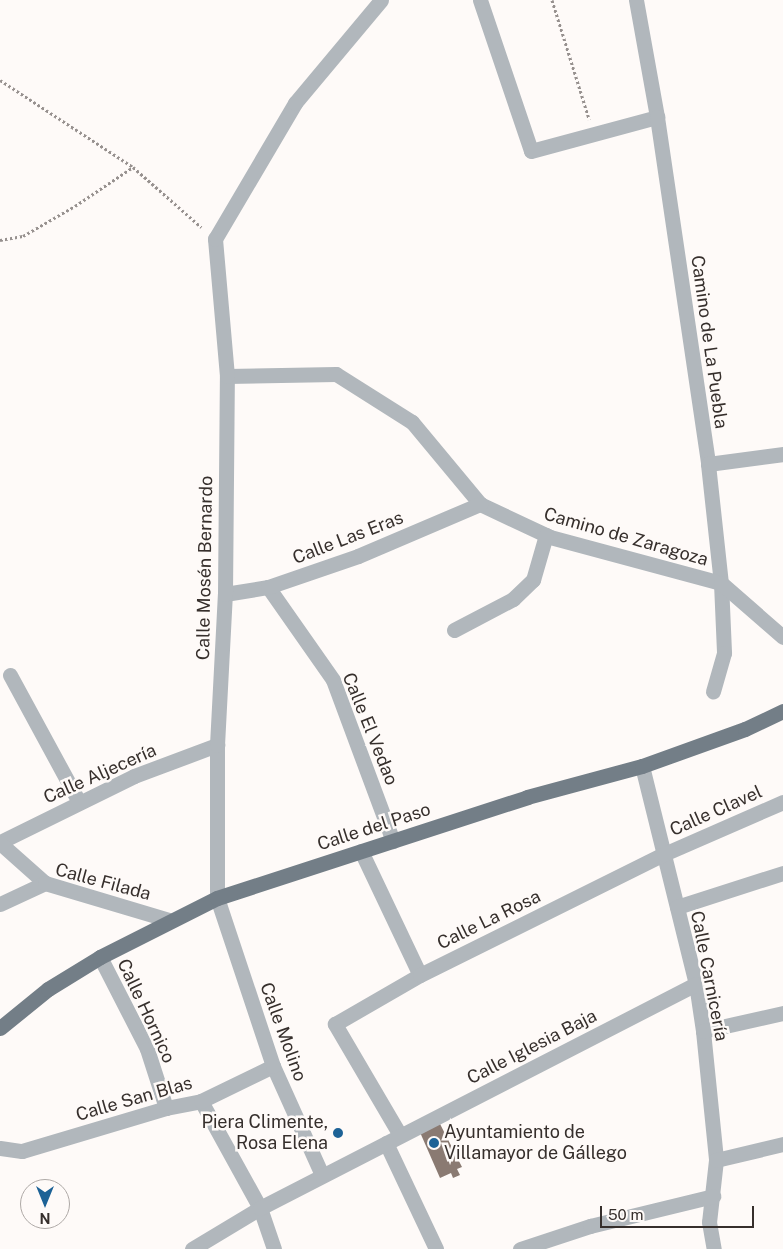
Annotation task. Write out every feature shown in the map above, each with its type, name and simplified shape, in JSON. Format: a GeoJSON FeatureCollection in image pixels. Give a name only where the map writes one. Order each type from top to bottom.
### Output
{"type":"FeatureCollection","features":[{"type":"Feature","properties":{"kind":"main road","name":"Calle del Paso"},"geometry":{"type":"LineString","coordinates":[[0,1028],[48,989],[169,920],[217,898],[527,798],[642,766],[745,729],[783,711]]}},
{"type":"Feature","properties":{"kind":"street"},"geometry":{"type":"LineString","coordinates":[[215,239],[296,103],[381,0]]}},
{"type":"Feature","properties":{"kind":"street"},"geometry":{"type":"LineString","coordinates":[[480,0],[530,151],[656,117]]}},
{"type":"Feature","properties":{"kind":"street","name":"Camino de La Puebla"},"geometry":{"type":"LineString","coordinates":[[636,0],[656,117],[708,464],[721,583],[724,653],[713,691]]}},
{"type":"Feature","properties":{"kind":"street","name":"Calle Mosén Bernardo"},"geometry":{"type":"LineString","coordinates":[[215,239],[227,376],[225,594],[217,745],[217,898]]}},
{"type":"Feature","properties":{"kind":"street","name":"Camino de Zaragoza"},"geometry":{"type":"LineString","coordinates":[[227,376],[336,374],[412,422],[480,504],[546,535],[721,583],[783,638]]}},
{"type":"Feature","properties":{"kind":"street"},"geometry":{"type":"LineString","coordinates":[[708,464],[783,454]]}},
{"type":"Feature","properties":{"kind":"street","name":"Calle Las Eras"},"geometry":{"type":"LineString","coordinates":[[225,594],[268,588],[358,556],[480,504]]}},
{"type":"Feature","properties":{"kind":"street"},"geometry":{"type":"LineString","coordinates":[[454,630],[513,599],[532,580],[546,535]]}},
{"type":"Feature","properties":{"kind":"street","name":"Calle El Vedao"},"geometry":{"type":"LineString","coordinates":[[268,588],[333,680],[394,841]]}},
{"type":"Feature","properties":{"kind":"street"},"geometry":{"type":"LineString","coordinates":[[10,675],[79,802]]}},
{"type":"Feature","properties":{"kind":"street","name":"Calle Aljecería"},"geometry":{"type":"LineString","coordinates":[[0,842],[134,776],[217,745]]}},
{"type":"Feature","properties":{"kind":"street","name":"Calle Carnicería"},"geometry":{"type":"LineString","coordinates":[[642,766],[696,984],[703,1031],[716,1160],[709,1222],[714,1249]]}},
{"type":"Feature","properties":{"kind":"street","name":"Calle Clavel"},"geometry":{"type":"LineString","coordinates":[[664,854],[783,802]]}},
{"type":"Feature","properties":{"kind":"street"},"geometry":{"type":"LineString","coordinates":[[0,842],[45,883]]}},
{"type":"Feature","properties":{"kind":"street"},"geometry":{"type":"LineString","coordinates":[[360,851],[420,975]]}},
{"type":"Feature","properties":{"kind":"street","name":"Calle La Rosa"},"geometry":{"type":"LineString","coordinates":[[400,1136],[334,1024],[420,975],[664,854]]}},
{"type":"Feature","properties":{"kind":"street"},"geometry":{"type":"LineString","coordinates":[[677,907],[783,873]]}},
{"type":"Feature","properties":{"kind":"street","name":"Calle Filada"},"geometry":{"type":"LineString","coordinates":[[0,904],[45,883],[169,920]]}},
{"type":"Feature","properties":{"kind":"street","name":"Calle Molino"},"geometry":{"type":"LineString","coordinates":[[217,898],[273,1066],[322,1175]]}},
{"type":"Feature","properties":{"kind":"street","name":"Calle Hornico"},"geometry":{"type":"LineString","coordinates":[[100,958],[147,1049],[166,1108]]}},
{"type":"Feature","properties":{"kind":"street","name":"Calle Iglesia Baja"},"geometry":{"type":"LineString","coordinates":[[192,1249],[260,1208],[322,1175],[696,984]]}},
{"type":"Feature","properties":{"kind":"street"},"geometry":{"type":"LineString","coordinates":[[703,1031],[783,1013]]}},
{"type":"Feature","properties":{"kind":"street","name":"Calle San Blas"},"geometry":{"type":"LineString","coordinates":[[0,1148],[22,1152],[166,1108],[201,1101],[273,1066]]}},
{"type":"Feature","properties":{"kind":"street"},"geometry":{"type":"LineString","coordinates":[[201,1101],[260,1208],[274,1249]]}},
{"type":"Feature","properties":{"kind":"street"},"geometry":{"type":"LineString","coordinates":[[386,1143],[436,1249]]}},
{"type":"Feature","properties":{"kind":"street"},"geometry":{"type":"LineString","coordinates":[[716,1160],[783,1144]]}},
{"type":"Feature","properties":{"kind":"street"},"geometry":{"type":"LineString","coordinates":[[520,1249],[551,1244],[590,1226],[713,1196]]}},
{"type":"Feature","properties":{"kind":"path"},"geometry":{"type":"LineString","coordinates":[[552,0],[593,134]]}},
{"type":"Feature","properties":{"kind":"path"},"geometry":{"type":"LineString","coordinates":[[0,80],[133,167],[215,239]]}},
{"type":"Feature","properties":{"kind":"path"},"geometry":{"type":"LineString","coordinates":[[0,240],[23,236],[75,206],[133,167]]}},
{"type":"Feature","properties":{"kind":"building"},"geometry":{"type":"Polygon","coordinates":[[[438,1120],[462,1167],[457,1169],[460,1175],[453,1178],[451,1173],[440,1178],[419,1130],[438,1120]]]}},
{"type":"Feature","properties":{"kind":"place","name":"Piera Climente, Rosa Elena"},"geometry":{"type":"Point","coordinates":[338,1133]}},
{"type":"Feature","properties":{"kind":"place","name":"Ayuntamiento de Villamayor de Gállego"},"geometry":{"type":"Point","coordinates":[434,1143]}}]}
